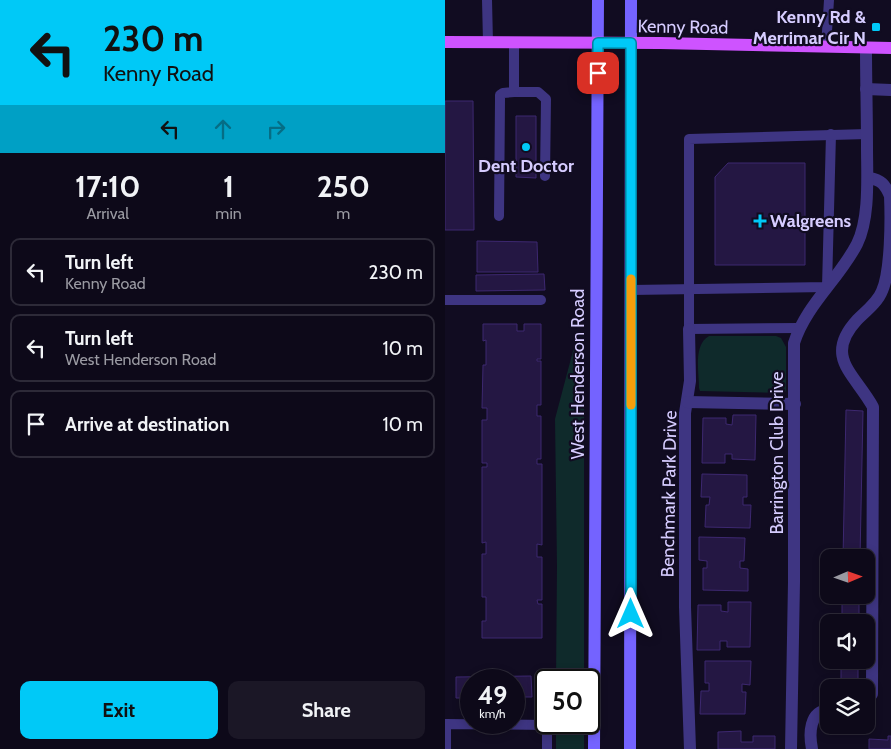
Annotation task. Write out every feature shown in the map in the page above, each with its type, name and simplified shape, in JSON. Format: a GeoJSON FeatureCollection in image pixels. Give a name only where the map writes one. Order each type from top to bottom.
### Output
{"type":"FeatureCollection","features":[{"type":"Feature","properties":{"kind":"main road","name":"West Henderson Road"},"geometry":{"type":"LineString","coordinates":[[594,749],[598,0]]}},
{"type":"Feature","properties":{"kind":"main road"},"geometry":{"type":"LineString","coordinates":[[631,0],[631,749]]}},
{"type":"Feature","properties":{"kind":"main road","name":"Kenny Road"},"geometry":{"type":"LineString","coordinates":[[445,42],[631,43],[891,48]]}},
{"type":"Feature","properties":{"kind":"street","name":"Barrington Club Drive"},"geometry":{"type":"LineString","coordinates":[[791,749],[794,343],[799,328],[827,287],[845,265],[858,242],[865,214],[869,178],[866,48]]}},
{"type":"Feature","properties":{"kind":"street"},"geometry":{"type":"LineString","coordinates":[[866,89],[891,90]]}},
{"type":"Feature","properties":{"kind":"street"},"geometry":{"type":"LineString","coordinates":[[869,178],[879,180],[887,187],[890,196],[887,293],[849,329],[844,338],[842,349],[847,370],[873,407],[872,679]]}},
{"type":"Feature","properties":{"kind":"street","name":"Benchmark Park Drive"},"geometry":{"type":"LineString","coordinates":[[689,329],[690,373],[685,413],[685,607],[690,749]]}},
{"type":"Feature","properties":{"kind":"street"},"geometry":{"type":"LineString","coordinates":[[687,402],[795,404]]}},
{"type":"Feature","properties":{"kind":"street"},"geometry":{"type":"LineString","coordinates":[[812,749],[813,718],[820,712]]}},
{"type":"Feature","properties":{"kind":"lane"},"geometry":{"type":"LineString","coordinates":[[487,0],[488,42]]}},
{"type":"Feature","properties":{"kind":"lane"},"geometry":{"type":"LineString","coordinates":[[826,47],[829,0]]}},
{"type":"Feature","properties":{"kind":"lane"},"geometry":{"type":"LineString","coordinates":[[514,42],[514,92]]}},
{"type":"Feature","properties":{"kind":"lane"},"geometry":{"type":"LineString","coordinates":[[499,216],[500,95],[503,93],[538,92],[546,99],[545,176]]}},
{"type":"Feature","properties":{"kind":"lane"},"geometry":{"type":"LineString","coordinates":[[631,290],[827,287],[831,134]]}},
{"type":"Feature","properties":{"kind":"lane"},"geometry":{"type":"LineString","coordinates":[[799,328],[689,329],[689,139],[867,134]]}},
{"type":"Feature","properties":{"kind":"lane"},"geometry":{"type":"LineString","coordinates":[[445,300],[541,300]]}},
{"type":"Feature","properties":{"kind":"lane"},"geometry":{"type":"LineString","coordinates":[[446,749],[446,724],[547,725],[547,749]]}},
{"type":"Feature","properties":{"kind":"green space"},"geometry":{"type":"Polygon","coordinates":[[[578,332],[584,335],[584,669],[556,669],[555,419],[578,332]]]}},
{"type":"Feature","properties":{"kind":"green space"},"geometry":{"type":"Polygon","coordinates":[[[709,336],[776,336],[781,338],[786,347],[786,391],[784,393],[700,391],[699,352],[704,340],[709,336]]]}},
{"type":"Feature","properties":{"kind":"green space"},"geometry":{"type":"Polygon","coordinates":[[[556,734],[584,734],[584,749],[556,749],[556,734]]]}},
{"type":"Feature","properties":{"kind":"building"},"geometry":{"type":"Polygon","coordinates":[[[445,101],[473,101],[474,230],[445,230],[445,101]]]}},
{"type":"Feature","properties":{"kind":"building","name":"Dent Doctor"},"geometry":{"type":"Polygon","coordinates":[[[516,116],[536,116],[536,178],[516,177],[516,116]]]}},
{"type":"Feature","properties":{"kind":"building","name":"Walgreens"},"geometry":{"type":"Polygon","coordinates":[[[728,163],[805,163],[805,265],[715,265],[715,177],[728,163]]]}},
{"type":"Feature","properties":{"kind":"building"},"geometry":{"type":"Polygon","coordinates":[[[477,241],[537,242],[538,272],[477,272],[477,241]]]}},
{"type":"Feature","properties":{"kind":"building"},"geometry":{"type":"Polygon","coordinates":[[[544,274],[545,290],[476,291],[476,275],[544,274]]]}},
{"type":"Feature","properties":{"kind":"building"},"geometry":{"type":"Polygon","coordinates":[[[483,324],[517,324],[517,331],[524,331],[524,324],[541,324],[541,359],[537,359],[537,361],[541,361],[541,405],[537,405],[537,416],[541,416],[541,459],[537,459],[537,464],[542,464],[542,545],[537,544],[537,557],[542,557],[542,600],[537,600],[538,604],[542,604],[542,638],[482,638],[482,621],[486,621],[486,597],[482,597],[482,554],[486,554],[486,542],[482,543],[482,467],[487,467],[487,463],[482,463],[482,420],[487,420],[487,408],[482,408],[483,365],[486,365],[486,340],[483,341],[483,324]]]}},
{"type":"Feature","properties":{"kind":"building"},"geometry":{"type":"Polygon","coordinates":[[[846,410],[863,411],[860,549],[843,549],[846,410]]]}},
{"type":"Feature","properties":{"kind":"building"},"geometry":{"type":"Polygon","coordinates":[[[733,415],[756,415],[755,460],[732,459],[732,454],[725,454],[725,463],[702,463],[703,418],[726,418],[726,424],[732,425],[733,415]]]}},
{"type":"Feature","properties":{"kind":"building"},"geometry":{"type":"Polygon","coordinates":[[[702,474],[747,475],[747,497],[743,497],[743,505],[751,505],[750,528],[705,527],[706,505],[709,505],[710,497],[701,497],[702,474]]]}},
{"type":"Feature","properties":{"kind":"building"},"geometry":{"type":"Polygon","coordinates":[[[699,537],[745,538],[744,561],[740,561],[740,568],[748,569],[748,591],[703,590],[703,568],[707,568],[707,561],[699,560],[699,537]]]}},
{"type":"Feature","properties":{"kind":"building"},"geometry":{"type":"Polygon","coordinates":[[[728,602],[751,602],[750,647],[727,647],[727,641],[720,641],[720,650],[697,650],[698,605],[721,605],[721,611],[728,612],[728,602]]]}},
{"type":"Feature","properties":{"kind":"building"},"geometry":{"type":"Polygon","coordinates":[[[842,604],[859,604],[859,614],[842,614],[842,604]]]}},
{"type":"Feature","properties":{"kind":"building"},"geometry":{"type":"Polygon","coordinates":[[[705,661],[751,661],[750,685],[742,684],[742,692],[746,692],[745,714],[700,714],[701,691],[709,691],[709,683],[705,683],[705,661]]]}},
{"type":"Feature","properties":{"kind":"building"},"geometry":{"type":"Polygon","coordinates":[[[841,669],[858,669],[858,679],[841,679],[841,669]]]}},
{"type":"Feature","properties":{"kind":"building"},"geometry":{"type":"Polygon","coordinates":[[[525,676],[531,676],[532,697],[525,697],[525,676]]]}},
{"type":"Feature","properties":{"kind":"building"},"geometry":{"type":"Polygon","coordinates":[[[456,677],[460,677],[460,698],[456,698],[456,677]]]}},
{"type":"Feature","properties":{"kind":"building"},"geometry":{"type":"Polygon","coordinates":[[[741,731],[741,742],[753,742],[753,736],[775,736],[775,749],[718,749],[718,732],[741,731]]]}},
{"type":"Feature","properties":{"kind":"building"},"geometry":{"type":"Polygon","coordinates":[[[888,736],[891,736],[891,749],[869,749],[869,739],[888,740],[888,736]]]}},
{"type":"Feature","properties":{"kind":"slow traffic"},"geometry":{"type":"LineString","coordinates":[[631,279],[631,405]]}},
{"type":"Feature","properties":{"kind":"place","name":"Kenny Rd & Merrimar Cir N"},"geometry":{"type":"Point","coordinates":[876,27]}},
{"type":"Feature","properties":{"kind":"place","name":"Dent Doctor"},"geometry":{"type":"Point","coordinates":[526,147]}},
{"type":"Feature","properties":{"kind":"place","name":"Walgreens"},"geometry":{"type":"Point","coordinates":[760,221]}},
{"type":"Feature","properties":{"kind":"route"},"geometry":{"type":"LineString","coordinates":[[598,73],[598,43],[631,43],[631,614]]}}]}
